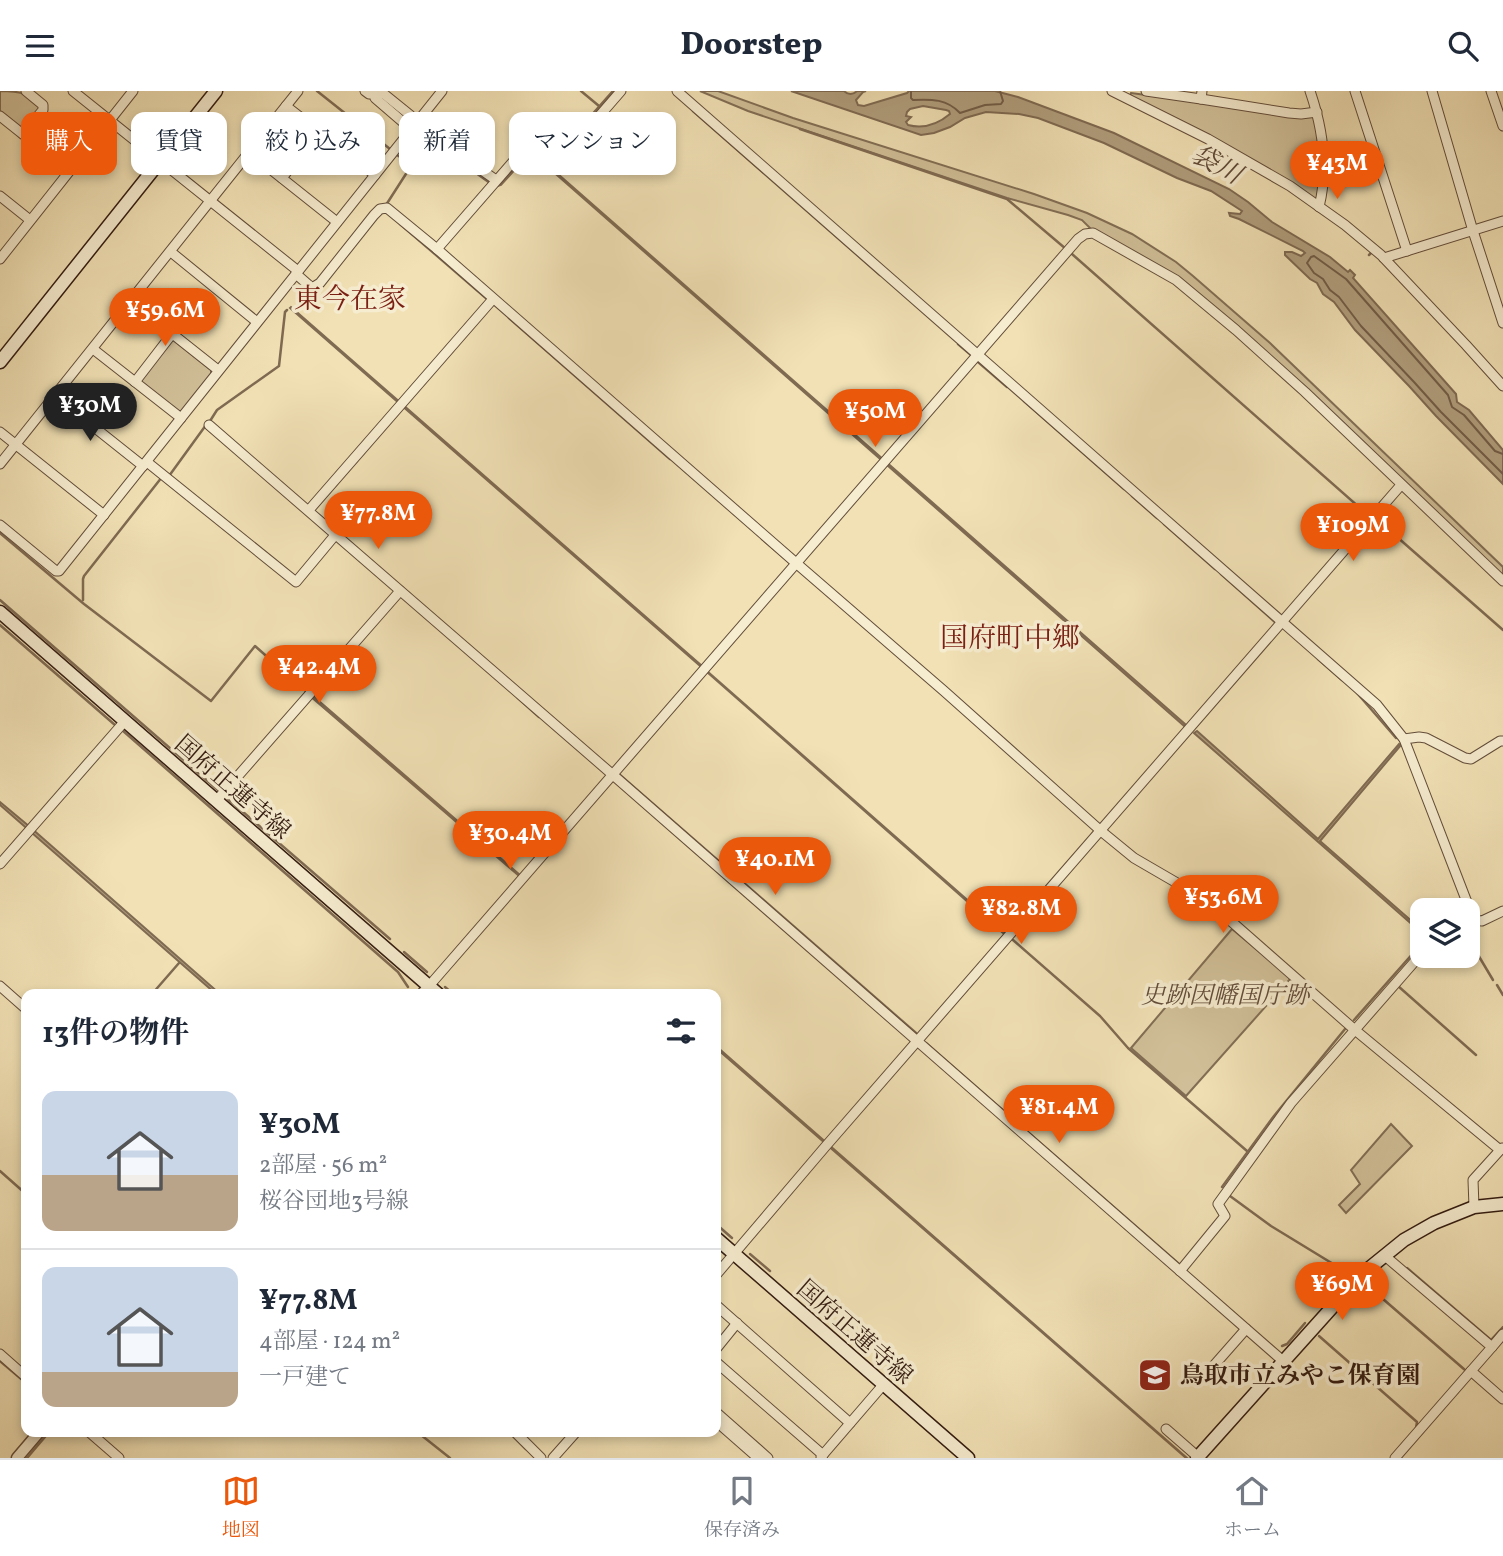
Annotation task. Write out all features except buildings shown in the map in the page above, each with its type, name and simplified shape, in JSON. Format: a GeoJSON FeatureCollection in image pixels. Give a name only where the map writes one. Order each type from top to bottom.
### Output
{"type":"FeatureCollection","features":[{"type":"Feature","properties":{"kind":"main road"},"geometry":{"type":"LineString","coordinates":[[199,112],[216,91]]}},
{"type":"Feature","properties":{"kind":"main road"},"geometry":{"type":"LineString","coordinates":[[0,362],[149,175]]}},
{"type":"Feature","properties":{"kind":"main road","name":"国府正蓮寺線"},"geometry":{"type":"LineString","coordinates":[[0,612],[428,989]]}},
{"type":"Feature","properties":{"kind":"main road"},"geometry":{"type":"LineString","coordinates":[[1198,1457],[1362,1274],[1404,1240],[1434,1223],[1474,1207],[1503,1204]]}},
{"type":"Feature","properties":{"kind":"main road","name":"国府正蓮寺線"},"geometry":{"type":"LineString","coordinates":[[721,1242],[968,1458]]}},
{"type":"Feature","properties":{"kind":"street"},"geometry":{"type":"LineString","coordinates":[[26,91],[43,105],[41,112]]}},
{"type":"Feature","properties":{"kind":"street"},"geometry":{"type":"LineString","coordinates":[[73,91],[100,112]]}},
{"type":"Feature","properties":{"kind":"street"},"geometry":{"type":"LineString","coordinates":[[116,112],[133,91]]}},
{"type":"Feature","properties":{"kind":"street"},"geometry":{"type":"LineString","coordinates":[[281,112],[298,91]]}},
{"type":"Feature","properties":{"kind":"street"},"geometry":{"type":"LineString","coordinates":[[365,91],[369,94],[384,94],[401,112]]}},
{"type":"Feature","properties":{"kind":"street"},"geometry":{"type":"LineString","coordinates":[[425,112],[442,91]]}},
{"type":"Feature","properties":{"kind":"street"},"geometry":{"type":"LineString","coordinates":[[437,249],[524,149],[529,145],[549,159],[562,159],[621,91]]}},
{"type":"Feature","properties":{"kind":"street"},"geometry":{"type":"LineString","coordinates":[[677,91],[1377,705],[1404,739],[1466,898]]}},
{"type":"Feature","properties":{"kind":"street"},"geometry":{"type":"LineString","coordinates":[[1112,91],[1208,139],[1290,186],[1345,225],[1384,258],[1503,386]]}},
{"type":"Feature","properties":{"kind":"street"},"geometry":{"type":"LineString","coordinates":[[1146,91],[1202,95],[1289,113],[1317,113]]}},
{"type":"Feature","properties":{"kind":"street"},"geometry":{"type":"LineString","coordinates":[[1310,91],[1321,129],[1325,160],[1319,207]]}},
{"type":"Feature","properties":{"kind":"street"},"geometry":{"type":"LineString","coordinates":[[1356,91],[1407,251]]}},
{"type":"Feature","properties":{"kind":"street"},"geometry":{"type":"LineString","coordinates":[[1432,91],[1503,323]]}},
{"type":"Feature","properties":{"kind":"street"},"geometry":{"type":"LineString","coordinates":[[1491,91],[1503,126]]}},
{"type":"Feature","properties":{"kind":"street"},"geometry":{"type":"LineString","coordinates":[[286,106],[294,112]]}},
{"type":"Feature","properties":{"kind":"street"},"geometry":{"type":"LineString","coordinates":[[0,116],[21,132]]}},
{"type":"Feature","properties":{"kind":"street"},"geometry":{"type":"LineString","coordinates":[[117,126],[131,137]]}},
{"type":"Feature","properties":{"kind":"street"},"geometry":{"type":"LineString","coordinates":[[385,162],[399,145]]}},
{"type":"Feature","properties":{"kind":"street"},"geometry":{"type":"LineString","coordinates":[[0,464],[241,162]]}},
{"type":"Feature","properties":{"kind":"street"},"geometry":{"type":"LineString","coordinates":[[0,259],[66,175]]}},
{"type":"Feature","properties":{"kind":"street"},"geometry":{"type":"LineString","coordinates":[[178,175],[312,288],[320,283],[380,209],[387,208],[1133,858],[1208,901],[1355,1030],[1502,1148],[1473,1180],[1474,1207]]}},
{"type":"Feature","properties":{"kind":"street"},"geometry":{"type":"LineString","coordinates":[[278,175],[337,222]]}},
{"type":"Feature","properties":{"kind":"street"},"geometry":{"type":"LineString","coordinates":[[0,525],[59,571],[375,175]]}},
{"type":"Feature","properties":{"kind":"street"},"geometry":{"type":"LineString","coordinates":[[489,175],[496,180]]}},
{"type":"Feature","properties":{"kind":"street"},"geometry":{"type":"LineString","coordinates":[[0,196],[30,220]]}},
{"type":"Feature","properties":{"kind":"street"},"geometry":{"type":"LineString","coordinates":[[1384,258],[1503,221]]}},
{"type":"Feature","properties":{"kind":"street"},"geometry":{"type":"LineString","coordinates":[[432,989],[796,563],[1085,234],[1093,233],[1176,280],[1304,391],[1503,581]]}},
{"type":"Feature","properties":{"kind":"street"},"geometry":{"type":"LineString","coordinates":[[170,252],[257,322]]}},
{"type":"Feature","properties":{"kind":"street"},"geometry":{"type":"LineString","coordinates":[[309,510],[493,299]]}},
{"type":"Feature","properties":{"kind":"street"},"geometry":{"type":"LineString","coordinates":[[131,301],[218,370]]}},
{"type":"Feature","properties":{"kind":"street"},"geometry":{"type":"LineString","coordinates":[[135,382],[172,334]]}},
{"type":"Feature","properties":{"kind":"street"},"geometry":{"type":"LineString","coordinates":[[93,349],[181,418]]}},
{"type":"Feature","properties":{"kind":"street"},"geometry":{"type":"LineString","coordinates":[[55,395],[296,582],[336,534]]}},
{"type":"Feature","properties":{"kind":"street"},"geometry":{"type":"LineString","coordinates":[[209,425],[1283,1361]]}},
{"type":"Feature","properties":{"kind":"street"},"geometry":{"type":"LineString","coordinates":[[0,432],[104,515]]}},
{"type":"Feature","properties":{"kind":"street"},"geometry":{"type":"LineString","coordinates":[[721,1269],[1401,485]]}},
{"type":"Feature","properties":{"kind":"street"},"geometry":{"type":"LineString","coordinates":[[216,801],[400,591]]}},
{"type":"Feature","properties":{"kind":"street"},"geometry":{"type":"LineString","coordinates":[[0,864],[125,721]]}},
{"type":"Feature","properties":{"kind":"street"},"geometry":{"type":"LineString","coordinates":[[1404,739],[1426,738],[1471,759],[1503,741]]}},
{"type":"Feature","properties":{"kind":"street"},"geometry":{"type":"LineString","coordinates":[[1480,921],[1503,911]]}},
{"type":"Feature","properties":{"kind":"street"},"geometry":{"type":"LineString","coordinates":[[1180,1271],[1225,1216],[1217,1204],[1292,1103],[1410,967]]}},
{"type":"Feature","properties":{"kind":"street"},"geometry":{"type":"LineString","coordinates":[[0,986],[21,1005]]}},
{"type":"Feature","properties":{"kind":"street"},"geometry":{"type":"LineString","coordinates":[[1385,1256],[1492,1347]]}},
{"type":"Feature","properties":{"kind":"street"},"geometry":{"type":"LineString","coordinates":[[721,1310],[850,1423]]}},
{"type":"Feature","properties":{"kind":"street"},"geometry":{"type":"LineString","coordinates":[[721,1343],[737,1324]]}},
{"type":"Feature","properties":{"kind":"street"},"geometry":{"type":"LineString","coordinates":[[1209,1371],[1246,1329]]}},
{"type":"Feature","properties":{"kind":"street"},"geometry":{"type":"LineString","coordinates":[[1395,1458],[1503,1334]]}},
{"type":"Feature","properties":{"kind":"street"},"geometry":{"type":"LineString","coordinates":[[0,1354],[21,1373]]}},
{"type":"Feature","properties":{"kind":"street"},"geometry":{"type":"LineString","coordinates":[[721,1366],[821,1456],[883,1385]]}},
{"type":"Feature","properties":{"kind":"street"},"geometry":{"type":"LineString","coordinates":[[1471,1371],[1503,1399]]}},
{"type":"Feature","properties":{"kind":"street"},"geometry":{"type":"LineString","coordinates":[[721,1416],[768,1458]]}},
{"type":"Feature","properties":{"kind":"street"},"geometry":{"type":"LineString","coordinates":[[721,1425],[758,1458]]}},
{"type":"Feature","properties":{"kind":"street"},"geometry":{"type":"LineString","coordinates":[[1166,1429],[1198,1457]]}},
{"type":"Feature","properties":{"kind":"street"},"geometry":{"type":"LineString","coordinates":[[17,1458],[35,1437]]}},
{"type":"Feature","properties":{"kind":"street"},"geometry":{"type":"LineString","coordinates":[[95,1437],[119,1458]]}},
{"type":"Feature","properties":{"kind":"street"},"geometry":{"type":"LineString","coordinates":[[520,1437],[541,1458]]}},
{"type":"Feature","properties":{"kind":"street"},"geometry":{"type":"LineString","coordinates":[[553,1458],[572,1437]]}},
{"type":"Feature","properties":{"kind":"green space"},"geometry":{"type":"Polygon","coordinates":[[[0,91],[12,91],[28,96],[40,109],[38,112],[21,112],[21,128],[0,111],[0,91]]]}},
{"type":"Feature","properties":{"kind":"green space"},"geometry":{"type":"Polygon","coordinates":[[[700,91],[718,91],[793,118],[1034,194],[1087,213],[1132,234],[1176,262],[1270,343],[1503,567],[1503,579],[1206,302],[1093,231],[1082,220],[1007,198],[748,111],[700,91]]]}},
{"type":"Feature","properties":{"kind":"green space"},"geometry":{"type":"Polygon","coordinates":[[[1131,93],[1301,116],[1315,115],[1322,175],[1317,198],[1313,200],[1130,96],[1131,93]]]}},
{"type":"Feature","properties":{"kind":"green space"},"geometry":{"type":"Polygon","coordinates":[[[172,339],[211,370],[211,374],[182,411],[178,411],[140,381],[172,339]]]}},
{"type":"Feature","properties":{"kind":"green space","name":"史跡因幡国庁跡"},"geometry":{"type":"Polygon","coordinates":[[[1232,929],[1291,978],[1186,1096],[1131,1048],[1232,929]]]}},
{"type":"Feature","properties":{"kind":"green space"},"geometry":{"type":"Polygon","coordinates":[[[1391,1124],[1412,1146],[1346,1213],[1339,1205],[1360,1184],[1351,1170],[1391,1124]]]}},
{"type":"Feature","properties":{"kind":"water"},"geometry":{"type":"Polygon","coordinates":[[[369,91],[376,91],[403,112],[399,112],[399,116],[369,91]]]}},
{"type":"Feature","properties":{"kind":"water"},"geometry":{"type":"Polygon","coordinates":[[[791,91],[844,91],[850,94],[866,91],[856,100],[858,105],[864,106],[909,91],[995,91],[1114,133],[1229,189],[1272,222],[1355,275],[1353,278],[1456,394],[1457,402],[1469,410],[1503,450],[1503,484],[1355,330],[1334,302],[1323,294],[1317,283],[1285,255],[1285,252],[1301,256],[1305,253],[1230,216],[1229,213],[1240,214],[1242,211],[1211,191],[1104,143],[1038,118],[1019,114],[986,112],[965,118],[934,133],[921,135],[791,91]],[[923,106],[907,112],[906,116],[911,117],[906,122],[908,125],[930,125],[950,114],[949,111],[923,106]]]}},
{"type":"Feature","properties":{"kind":"water"},"geometry":{"type":"Polygon","coordinates":[[[509,174],[501,185],[495,187],[478,175],[483,175],[496,185],[509,174]]]}},
{"type":"Feature","properties":{"kind":"water"},"geometry":{"type":"Polygon","coordinates":[[[557,175],[1185,724],[1184,726],[557,175]]]}},
{"type":"Feature","properties":{"kind":"water"},"geometry":{"type":"Polygon","coordinates":[[[291,307],[701,665],[290,308],[291,307]]]}},
{"type":"Feature","properties":{"kind":"water"},"geometry":{"type":"Polygon","coordinates":[[[707,671],[1005,933],[1004,934],[707,671]]]}},
{"type":"Feature","properties":{"kind":"water"},"geometry":{"type":"Polygon","coordinates":[[[312,695],[520,875],[310,696],[312,695]]]}},
{"type":"Feature","properties":{"kind":"water"},"geometry":{"type":"Polygon","coordinates":[[[1197,731],[1318,839],[1399,744],[1401,745],[1320,841],[1410,920],[1410,923],[1194,733],[1197,731]]]}},
{"type":"Feature","properties":{"kind":"water"},"geometry":{"type":"Polygon","coordinates":[[[0,802],[214,989],[210,989],[0,805],[0,802]]]}},
{"type":"Feature","properties":{"kind":"water"},"geometry":{"type":"Polygon","coordinates":[[[721,1050],[1187,1458],[721,1052],[721,1050]]]}},
{"type":"Feature","properties":{"kind":"waterway"},"geometry":{"type":"LineString","coordinates":[[317,91],[390,149]]}},
{"type":"Feature","properties":{"kind":"waterway"},"geometry":{"type":"LineString","coordinates":[[581,91],[599,106]]}},
{"type":"Feature","properties":{"kind":"waterway"},"geometry":{"type":"LineString","coordinates":[[594,112],[613,91]]}},
{"type":"Feature","properties":{"kind":"waterway"},"geometry":{"type":"LineString","coordinates":[[693,111],[880,275]]}},
{"type":"Feature","properties":{"kind":"waterway"},"geometry":{"type":"LineString","coordinates":[[800,129],[1007,199],[1066,249]]}},
{"type":"Feature","properties":{"kind":"waterway"},"geometry":{"type":"LineString","coordinates":[[386,205],[405,175]]}},
{"type":"Feature","properties":{"kind":"waterway"},"geometry":{"type":"LineString","coordinates":[[400,224],[487,299]]}},
{"type":"Feature","properties":{"kind":"waterway"},"geometry":{"type":"LineString","coordinates":[[1072,254],[1368,515]]}},
{"type":"Feature","properties":{"kind":"waterway"},"geometry":{"type":"LineString","coordinates":[[210,421],[217,410],[279,366],[287,310]]}},
{"type":"Feature","properties":{"kind":"waterway"},"geometry":{"type":"LineString","coordinates":[[509,318],[670,459]]}},
{"type":"Feature","properties":{"kind":"waterway"},"geometry":{"type":"LineString","coordinates":[[958,344],[971,355]]}},
{"type":"Feature","properties":{"kind":"waterway"},"geometry":{"type":"LineString","coordinates":[[978,362],[1007,387]]}},
{"type":"Feature","properties":{"kind":"waterway"},"geometry":{"type":"LineString","coordinates":[[1024,401],[1124,489]]}},
{"type":"Feature","properties":{"kind":"waterway"},"geometry":{"type":"LineString","coordinates":[[169,476],[206,425]]}},
{"type":"Feature","properties":{"kind":"waterway"},"geometry":{"type":"LineString","coordinates":[[83,600],[84,576],[162,477]]}},
{"type":"Feature","properties":{"kind":"waterway"},"geometry":{"type":"LineString","coordinates":[[1132,496],[1157,518]]}},
{"type":"Feature","properties":{"kind":"waterway"},"geometry":{"type":"LineString","coordinates":[[1380,522],[1503,630]]}},
{"type":"Feature","properties":{"kind":"waterway"},"geometry":{"type":"LineString","coordinates":[[1164,524],[1215,569]]}},
{"type":"Feature","properties":{"kind":"waterway"},"geometry":{"type":"LineString","coordinates":[[0,533],[84,604],[211,701],[255,646],[307,692]]}},
{"type":"Feature","properties":{"kind":"waterway"},"geometry":{"type":"LineString","coordinates":[[762,539],[789,562]]}},
{"type":"Feature","properties":{"kind":"waterway"},"geometry":{"type":"LineString","coordinates":[[1221,574],[1276,623]]}},
{"type":"Feature","properties":{"kind":"waterway"},"geometry":{"type":"LineString","coordinates":[[0,600],[218,790]]}},
{"type":"Feature","properties":{"kind":"waterway"},"geometry":{"type":"LineString","coordinates":[[0,625],[115,725]]}},
{"type":"Feature","properties":{"kind":"waterway"},"geometry":{"type":"LineString","coordinates":[[1318,659],[1342,680]]}},
{"type":"Feature","properties":{"kind":"waterway"},"geometry":{"type":"LineString","coordinates":[[1357,693],[1396,738]]}},
{"type":"Feature","properties":{"kind":"waterway"},"geometry":{"type":"LineString","coordinates":[[518,698],[539,717]]}},
{"type":"Feature","properties":{"kind":"waterway"},"geometry":{"type":"LineString","coordinates":[[122,730],[398,972],[408,987]]}},
{"type":"Feature","properties":{"kind":"waterway"},"geometry":{"type":"LineString","coordinates":[[620,775],[916,1033]]}},
{"type":"Feature","properties":{"kind":"waterway"},"geometry":{"type":"LineString","coordinates":[[228,799],[390,939]]}},
{"type":"Feature","properties":{"kind":"waterway"},"geometry":{"type":"LineString","coordinates":[[1013,940],[1100,1016],[1128,1048],[1247,1151]]}},
{"type":"Feature","properties":{"kind":"waterway"},"geometry":{"type":"LineString","coordinates":[[404,952],[427,972]]}},
{"type":"Feature","properties":{"kind":"waterway"},"geometry":{"type":"LineString","coordinates":[[1354,1020],[1410,957]]}},
{"type":"Feature","properties":{"kind":"waterway"},"geometry":{"type":"LineString","coordinates":[[1480,958],[1493,980]]}},
{"type":"Feature","properties":{"kind":"waterway"},"geometry":{"type":"LineString","coordinates":[[156,989],[179,963]]}},
{"type":"Feature","properties":{"kind":"waterway"},"geometry":{"type":"LineString","coordinates":[[1399,985],[1476,1055]]}},
{"type":"Feature","properties":{"kind":"waterway"},"geometry":{"type":"LineString","coordinates":[[1497,985],[1503,995]]}},
{"type":"Feature","properties":{"kind":"waterway"},"geometry":{"type":"LineString","coordinates":[[1222,1187],[1274,1116],[1345,1029]]}},
{"type":"Feature","properties":{"kind":"waterway"},"geometry":{"type":"LineString","coordinates":[[926,1043],[1179,1264]]}},
{"type":"Feature","properties":{"kind":"waterway"},"geometry":{"type":"LineString","coordinates":[[0,1171],[21,1190]]}},
{"type":"Feature","properties":{"kind":"waterway"},"geometry":{"type":"LineString","coordinates":[[1230,1196],[1271,1226],[1348,1273]]}},
{"type":"Feature","properties":{"kind":"waterway"},"geometry":{"type":"LineString","coordinates":[[721,1228],[732,1238]]}},
{"type":"Feature","properties":{"kind":"waterway"},"geometry":{"type":"LineString","coordinates":[[750,1254],[770,1271]]}},
{"type":"Feature","properties":{"kind":"waterway"},"geometry":{"type":"LineString","coordinates":[[1407,1268],[1491,1340],[1503,1327]]}},
{"type":"Feature","properties":{"kind":"waterway"},"geometry":{"type":"LineString","coordinates":[[1368,1286],[1465,1370]]}},
{"type":"Feature","properties":{"kind":"waterway"},"geometry":{"type":"LineString","coordinates":[[1282,1346],[1287,1344],[1305,1323]]}},
{"type":"Feature","properties":{"kind":"waterway"},"geometry":{"type":"LineString","coordinates":[[1319,1336],[1417,1422],[1416,1428]]}},
{"type":"Feature","properties":{"kind":"waterway"},"geometry":{"type":"LineString","coordinates":[[0,1361],[21,1379]]}},
{"type":"Feature","properties":{"kind":"waterway"},"geometry":{"type":"LineString","coordinates":[[27,1458],[45,1437]]}},
{"type":"Feature","properties":{"kind":"waterway"},"geometry":{"type":"LineString","coordinates":[[424,1437],[450,1458]]}},
{"type":"Feature","properties":{"kind":"waterway"},"geometry":{"type":"LineString","coordinates":[[514,1437],[526,1449]]}},
{"type":"Feature","properties":{"kind":"place","name":"鳥取市立みやこ保育園"},"geometry":{"type":"Point","coordinates":[1155,1375]}},
{"type":"Feature","properties":{"kind":"district","name":"東今在家"},"geometry":{"type":"Point","coordinates":[350,298]}},
{"type":"Feature","properties":{"kind":"district","name":"国府町中郷"},"geometry":{"type":"Point","coordinates":[1010,637]}},
{"type":"Feature","properties":{"kind":"water label","name":"袋川"},"geometry":{"type":"Point","coordinates":[1217,164]}}]}
